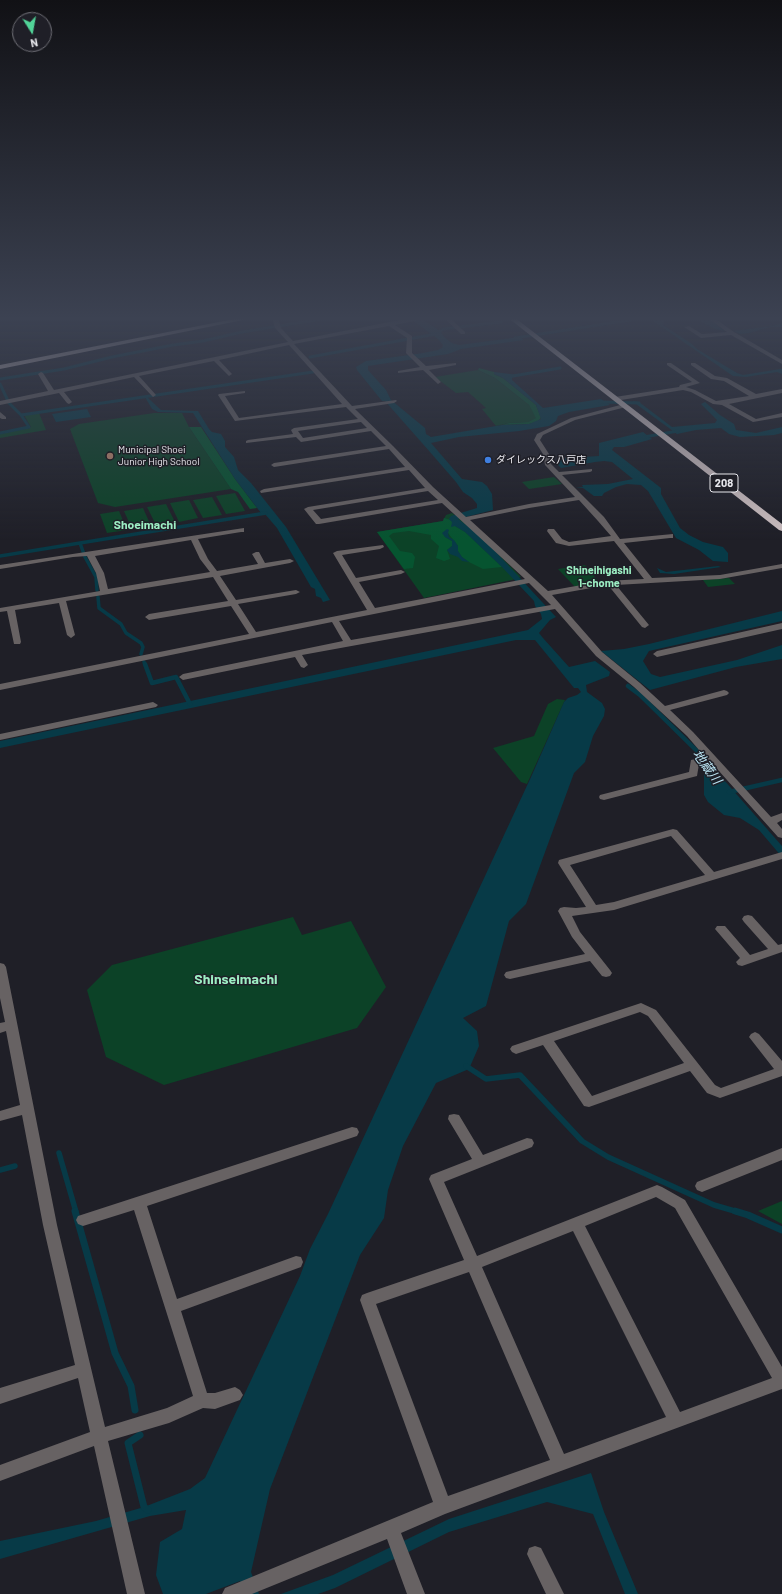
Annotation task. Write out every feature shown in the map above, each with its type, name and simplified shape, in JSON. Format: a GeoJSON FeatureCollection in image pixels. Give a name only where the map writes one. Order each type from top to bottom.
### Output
{"type":"FeatureCollection","features":[{"type":"Feature","properties":{"kind":"highway","name":"208"},"geometry":{"type":"LineString","coordinates":[[605,391],[782,528]]}},
{"type":"Feature","properties":{"kind":"street"},"geometry":{"type":"LineString","coordinates":[[61,391],[69,402]]}},
{"type":"Feature","properties":{"kind":"street"},"geometry":{"type":"LineString","coordinates":[[150,391],[153,395]]}},
{"type":"Feature","properties":{"kind":"street"},"geometry":{"type":"LineString","coordinates":[[335,391],[391,447],[430,489],[501,551],[529,581],[546,594],[554,607],[599,654],[664,709],[712,758],[782,834]]}},
{"type":"Feature","properties":{"kind":"street"},"geometry":{"type":"LineString","coordinates":[[650,580],[640,571],[618,540],[548,465],[546,454],[538,440],[540,434],[573,419],[619,402],[668,391]]}},
{"type":"Feature","properties":{"kind":"street"},"geometry":{"type":"LineString","coordinates":[[694,391],[715,402],[723,403],[781,392]]}},
{"type":"Feature","properties":{"kind":"street"},"geometry":{"type":"LineString","coordinates":[[746,391],[754,396]]}},
{"type":"Feature","properties":{"kind":"street"},"geometry":{"type":"LineString","coordinates":[[6,401],[52,392]]}},
{"type":"Feature","properties":{"kind":"street"},"geometry":{"type":"LineString","coordinates":[[243,392],[221,395],[237,420],[394,402]]}},
{"type":"Feature","properties":{"kind":"street"},"geometry":{"type":"LineString","coordinates":[[723,403],[755,421],[782,414]]}},
{"type":"Feature","properties":{"kind":"street"},"geometry":{"type":"LineString","coordinates":[[363,420],[294,430],[300,440],[373,429]]}},
{"type":"Feature","properties":{"kind":"street"},"geometry":{"type":"LineString","coordinates":[[248,442],[297,435]]}},
{"type":"Feature","properties":{"kind":"street"},"geometry":{"type":"LineString","coordinates":[[274,465],[391,447]]}},
{"type":"Feature","properties":{"kind":"street"},"geometry":{"type":"LineString","coordinates":[[264,491],[410,468]]}},
{"type":"Feature","properties":{"kind":"street"},"geometry":{"type":"LineString","coordinates":[[557,474],[590,470]]}},
{"type":"Feature","properties":{"kind":"street"},"geometry":{"type":"LineString","coordinates":[[430,489],[308,509],[318,522],[443,501]]}},
{"type":"Feature","properties":{"kind":"street"},"geometry":{"type":"LineString","coordinates":[[464,519],[528,506],[580,498]]}},
{"type":"Feature","properties":{"kind":"street"},"geometry":{"type":"LineString","coordinates":[[0,567],[241,530]]}},
{"type":"Feature","properties":{"kind":"street"},"geometry":{"type":"LineString","coordinates":[[551,531],[559,541],[569,544],[670,536]]}},
{"type":"Feature","properties":{"kind":"street"},"geometry":{"type":"LineString","coordinates":[[194,538],[204,559],[234,602],[254,635]]}},
{"type":"Feature","properties":{"kind":"street"},"geometry":{"type":"LineString","coordinates":[[372,611],[337,553],[380,546]]}},
{"type":"Feature","properties":{"kind":"street"},"geometry":{"type":"LineString","coordinates":[[86,554],[100,574],[105,593]]}},
{"type":"Feature","properties":{"kind":"street"},"geometry":{"type":"LineString","coordinates":[[256,554],[263,566]]}},
{"type":"Feature","properties":{"kind":"street"},"geometry":{"type":"LineString","coordinates":[[0,610],[290,561]]}},
{"type":"Feature","properties":{"kind":"street"},"geometry":{"type":"LineString","coordinates":[[546,594],[610,583],[720,577],[782,566]]}},
{"type":"Feature","properties":{"kind":"street"},"geometry":{"type":"LineString","coordinates":[[354,581],[401,572]]}},
{"type":"Feature","properties":{"kind":"street"},"geometry":{"type":"LineString","coordinates":[[0,687],[372,611],[529,581]]}},
{"type":"Feature","properties":{"kind":"street"},"geometry":{"type":"LineString","coordinates":[[610,583],[645,625]]}},
{"type":"Feature","properties":{"kind":"street"},"geometry":{"type":"LineString","coordinates":[[149,617],[296,592]]}},
{"type":"Feature","properties":{"kind":"street"},"geometry":{"type":"LineString","coordinates":[[62,600],[71,635]]}},
{"type":"Feature","properties":{"kind":"street"},"geometry":{"type":"LineString","coordinates":[[183,677],[348,643],[554,607]]}},
{"type":"Feature","properties":{"kind":"street"},"geometry":{"type":"LineString","coordinates":[[11,609],[17,642]]}},
{"type":"Feature","properties":{"kind":"street"},"geometry":{"type":"LineString","coordinates":[[334,619],[348,643]]}},
{"type":"Feature","properties":{"kind":"street"},"geometry":{"type":"LineString","coordinates":[[657,654],[782,626]]}},
{"type":"Feature","properties":{"kind":"street"},"geometry":{"type":"LineString","coordinates":[[297,653],[304,665]]}},
{"type":"Feature","properties":{"kind":"street"},"geometry":{"type":"LineString","coordinates":[[664,709],[724,693]]}},
{"type":"Feature","properties":{"kind":"street"},"geometry":{"type":"LineString","coordinates":[[0,737],[153,705]]}},
{"type":"Feature","properties":{"kind":"street"},"geometry":{"type":"LineString","coordinates":[[604,797],[694,774],[694,762],[712,758]]}},
{"type":"Feature","properties":{"kind":"street"},"geometry":{"type":"LineString","coordinates":[[770,822],[782,816]]}},
{"type":"Feature","properties":{"kind":"street"},"geometry":{"type":"LineString","coordinates":[[593,909],[563,863],[673,832],[712,876]]}},
{"type":"Feature","properties":{"kind":"street"},"geometry":{"type":"LineString","coordinates":[[606,973],[592,956],[564,912],[614,906],[780,856]]}},
{"type":"Feature","properties":{"kind":"street"},"geometry":{"type":"LineString","coordinates":[[721,929],[745,961],[779,949],[748,919]]}},
{"type":"Feature","properties":{"kind":"street"},"geometry":{"type":"LineString","coordinates":[[510,975],[592,956]]}},
{"type":"Feature","properties":{"kind":"street"},"geometry":{"type":"LineString","coordinates":[[0,967],[5,1026],[27,1108],[50,1225],[136,1594]]}},
{"type":"Feature","properties":{"kind":"street"},"geometry":{"type":"LineString","coordinates":[[516,1049],[641,1007],[652,1013],[711,1089],[720,1093],[782,1071],[755,1037]]}},
{"type":"Feature","properties":{"kind":"street"},"geometry":{"type":"LineString","coordinates":[[546,1039],[589,1102],[692,1065]]}},
{"type":"Feature","properties":{"kind":"street"},"geometry":{"type":"LineString","coordinates":[[0,1116],[27,1108]]}},
{"type":"Feature","properties":{"kind":"street"},"geometry":{"type":"LineString","coordinates":[[454,1119],[480,1161]]}},
{"type":"Feature","properties":{"kind":"street"},"geometry":{"type":"LineString","coordinates":[[83,1220],[124,1206],[139,1203],[352,1132]]}},
{"type":"Feature","properties":{"kind":"street"},"geometry":{"type":"LineString","coordinates":[[527,1142],[436,1178],[560,1464]]}},
{"type":"Feature","properties":{"kind":"street"},"geometry":{"type":"LineString","coordinates":[[702,1186],[782,1154]]}},
{"type":"Feature","properties":{"kind":"street"},"geometry":{"type":"LineString","coordinates":[[233,1593],[391,1529],[443,1506],[782,1382],[680,1204],[657,1191],[473,1264],[367,1300],[443,1506]]}},
{"type":"Feature","properties":{"kind":"street"},"geometry":{"type":"LineString","coordinates":[[139,1203],[202,1400]]}},
{"type":"Feature","properties":{"kind":"street"},"geometry":{"type":"LineString","coordinates":[[576,1223],[676,1421]]}},
{"type":"Feature","properties":{"kind":"street"},"geometry":{"type":"LineString","coordinates":[[172,1308],[296,1262]]}},
{"type":"Feature","properties":{"kind":"street"},"geometry":{"type":"LineString","coordinates":[[0,1396],[84,1368]]}},
{"type":"Feature","properties":{"kind":"street"},"geometry":{"type":"LineString","coordinates":[[0,1473],[100,1436],[169,1415],[202,1400],[215,1401],[235,1395]]}},
{"type":"Feature","properties":{"kind":"street"},"geometry":{"type":"LineString","coordinates":[[391,1529],[416,1594]]}},
{"type":"Feature","properties":{"kind":"street"},"geometry":{"type":"LineString","coordinates":[[535,1554],[555,1594]]}},
{"type":"Feature","properties":{"kind":"green space"},"geometry":{"type":"Polygon","coordinates":[[[454,391],[512,391],[529,405],[537,418],[528,422],[509,423],[496,426],[482,409],[486,408],[468,392],[456,393],[454,391]]]}},
{"type":"Feature","properties":{"kind":"green space"},"geometry":{"type":"Polygon","coordinates":[[[512,391],[519,391],[536,405],[541,418],[537,422],[529,424],[502,425],[528,422],[536,418],[529,405],[512,391]]]}},
{"type":"Feature","properties":{"kind":"green space"},"geometry":{"type":"Polygon","coordinates":[[[39,413],[46,430],[0,438],[0,434],[31,427],[24,415],[39,413]]]}},
{"type":"Feature","properties":{"kind":"green space"},"geometry":{"type":"Polygon","coordinates":[[[154,413],[182,413],[189,427],[231,489],[115,507],[98,503],[70,429],[79,424],[154,413]]]}},
{"type":"Feature","properties":{"kind":"green space"},"geometry":{"type":"Polygon","coordinates":[[[189,427],[201,427],[235,479],[257,508],[250,509],[238,492],[231,489],[189,427]]]}},
{"type":"Feature","properties":{"kind":"green space"},"geometry":{"type":"Polygon","coordinates":[[[554,477],[562,484],[529,489],[522,482],[554,477]]]}},
{"type":"Feature","properties":{"kind":"green space"},"geometry":{"type":"Polygon","coordinates":[[[235,493],[245,511],[226,514],[216,496],[235,493]]]}},
{"type":"Feature","properties":{"kind":"green space"},"geometry":{"type":"Polygon","coordinates":[[[212,497],[222,515],[203,518],[193,500],[212,497]]]}},
{"type":"Feature","properties":{"kind":"green space"},"geometry":{"type":"Polygon","coordinates":[[[189,500],[198,518],[179,522],[170,503],[189,500]]]}},
{"type":"Feature","properties":{"kind":"green space"},"geometry":{"type":"Polygon","coordinates":[[[166,504],[175,522],[156,525],[147,507],[166,504]]]}},
{"type":"Feature","properties":{"kind":"green space"},"geometry":{"type":"Polygon","coordinates":[[[143,508],[151,526],[132,529],[124,511],[143,508]]]}},
{"type":"Feature","properties":{"kind":"green space"},"geometry":{"type":"Polygon","coordinates":[[[119,511],[127,530],[107,533],[100,514],[119,511]]]}},
{"type":"Feature","properties":{"kind":"green space"},"geometry":{"type":"Polygon","coordinates":[[[452,513],[473,529],[521,577],[424,598],[377,532],[443,521],[446,515],[452,513]]]}},
{"type":"Feature","properties":{"kind":"green space"},"geometry":{"type":"Polygon","coordinates":[[[444,518],[451,520],[455,526],[465,532],[502,567],[483,569],[469,562],[462,557],[458,551],[458,546],[448,533],[445,537],[452,541],[452,546],[447,550],[450,559],[444,561],[436,558],[439,546],[431,539],[431,535],[409,531],[393,533],[389,536],[400,551],[412,553],[415,557],[413,568],[404,569],[377,532],[443,521],[444,518]]]}},
{"type":"Feature","properties":{"kind":"green space"},"geometry":{"type":"Polygon","coordinates":[[[585,565],[599,582],[575,587],[558,569],[585,565]]]}},
{"type":"Feature","properties":{"kind":"green space"},"geometry":{"type":"Polygon","coordinates":[[[729,578],[735,584],[708,587],[703,580],[729,578]]]}},
{"type":"Feature","properties":{"kind":"green space"},"geometry":{"type":"Polygon","coordinates":[[[557,699],[565,700],[527,784],[521,782],[493,748],[534,736],[548,704],[557,699]]]}},
{"type":"Feature","properties":{"kind":"green space"},"geometry":{"type":"Polygon","coordinates":[[[293,917],[302,935],[351,921],[386,987],[357,1028],[164,1085],[106,1057],[87,990],[112,965],[293,917]]]}},
{"type":"Feature","properties":{"kind":"green space"},"geometry":{"type":"Polygon","coordinates":[[[782,1201],[782,1224],[758,1211],[782,1201]]]}},
{"type":"Feature","properties":{"kind":"water"},"geometry":{"type":"Polygon","coordinates":[[[374,391],[387,391],[391,400],[425,428],[426,434],[431,437],[502,425],[529,424],[541,419],[536,405],[519,391],[525,391],[543,408],[601,399],[610,405],[569,412],[558,416],[556,421],[549,426],[519,431],[459,437],[431,443],[462,479],[482,482],[487,486],[492,494],[493,510],[458,519],[473,530],[493,549],[556,617],[550,620],[539,633],[569,667],[595,661],[610,672],[609,676],[586,685],[587,692],[602,703],[605,709],[604,716],[593,736],[585,762],[574,773],[526,904],[509,921],[486,1006],[463,1018],[477,1031],[479,1046],[469,1069],[436,1083],[403,1146],[388,1190],[384,1218],[360,1255],[270,1489],[251,1572],[259,1594],[245,1594],[240,1581],[206,1594],[163,1594],[156,1575],[160,1542],[182,1529],[186,1510],[150,1516],[0,1559],[0,1541],[96,1521],[144,1507],[190,1489],[205,1478],[300,1276],[310,1249],[328,1214],[531,777],[564,702],[568,698],[581,692],[578,688],[574,688],[535,640],[516,640],[0,748],[0,741],[528,630],[542,619],[534,601],[502,567],[465,532],[455,526],[451,527],[452,522],[449,519],[451,516],[477,508],[477,504],[472,498],[463,492],[385,401],[382,401],[374,391]]]}},
{"type":"Feature","properties":{"kind":"water"},"geometry":{"type":"Polygon","coordinates":[[[145,397],[147,397],[161,410],[198,411],[212,432],[221,434],[225,441],[225,447],[234,457],[238,470],[251,483],[286,527],[330,600],[323,602],[321,598],[316,596],[315,589],[311,587],[277,528],[265,514],[261,513],[235,479],[193,413],[158,412],[152,409],[145,397]]]}},
{"type":"Feature","properties":{"kind":"water"},"geometry":{"type":"Polygon","coordinates":[[[632,401],[639,402],[672,427],[715,423],[717,420],[701,404],[705,402],[720,415],[734,424],[736,430],[756,433],[782,427],[782,433],[774,435],[740,437],[729,434],[721,428],[696,430],[677,434],[632,401]]]}},
{"type":"Feature","properties":{"kind":"water"},"geometry":{"type":"Polygon","coordinates":[[[87,409],[91,417],[56,422],[52,414],[87,409]]]}},
{"type":"Feature","properties":{"kind":"water"},"geometry":{"type":"Polygon","coordinates":[[[643,432],[652,439],[624,447],[614,447],[612,450],[661,488],[661,494],[680,528],[689,535],[703,542],[723,547],[728,553],[728,562],[713,561],[699,550],[676,538],[648,491],[641,485],[627,484],[616,487],[604,493],[602,496],[594,496],[583,488],[576,487],[583,487],[582,485],[608,484],[633,479],[612,462],[595,462],[561,468],[557,464],[557,460],[599,456],[599,443],[643,432]]]}},
{"type":"Feature","properties":{"kind":"water"},"geometry":{"type":"Polygon","coordinates":[[[447,529],[449,530],[449,537],[454,540],[458,546],[458,551],[462,557],[469,562],[462,561],[458,557],[450,554],[447,550],[452,546],[452,541],[445,537],[442,533],[447,529]]]}},
{"type":"Feature","properties":{"kind":"water"},"geometry":{"type":"Polygon","coordinates":[[[718,566],[721,567],[674,574],[660,573],[657,568],[666,572],[718,566]]]}},
{"type":"Feature","properties":{"kind":"water"},"geometry":{"type":"Polygon","coordinates":[[[782,611],[782,621],[649,651],[643,661],[651,674],[660,677],[737,660],[782,645],[782,659],[736,667],[650,690],[601,651],[624,649],[649,644],[782,611]]]}},
{"type":"Feature","properties":{"kind":"water"},"geometry":{"type":"Polygon","coordinates":[[[710,764],[782,846],[782,857],[759,830],[740,818],[724,815],[708,802],[704,795],[704,765],[710,764]]]}},
{"type":"Feature","properties":{"kind":"water"},"geometry":{"type":"Polygon","coordinates":[[[591,1473],[604,1512],[638,1594],[625,1594],[593,1514],[547,1502],[449,1532],[335,1588],[318,1594],[281,1594],[333,1575],[449,1519],[591,1473]]]}},
{"type":"Feature","properties":{"kind":"waterway"},"geometry":{"type":"LineString","coordinates":[[3,391],[9,403],[21,415]]}},
{"type":"Feature","properties":{"kind":"waterway"},"geometry":{"type":"LineString","coordinates":[[21,415],[181,391]]}},
{"type":"Feature","properties":{"kind":"waterway"},"geometry":{"type":"LineString","coordinates":[[600,402],[639,403]]}},
{"type":"Feature","properties":{"kind":"waterway"},"geometry":{"type":"LineString","coordinates":[[0,433],[29,427],[21,415]]}},
{"type":"Feature","properties":{"kind":"waterway"},"geometry":{"type":"LineString","coordinates":[[644,437],[678,431]]}},
{"type":"Feature","properties":{"kind":"waterway"},"geometry":{"type":"LineString","coordinates":[[80,543],[266,513]]}},
{"type":"Feature","properties":{"kind":"waterway"},"geometry":{"type":"LineString","coordinates":[[0,556],[80,543]]}},
{"type":"Feature","properties":{"kind":"waterway"},"geometry":{"type":"LineString","coordinates":[[80,543],[85,557],[96,577],[97,590]]}},
{"type":"Feature","properties":{"kind":"waterway"},"geometry":{"type":"LineString","coordinates":[[98,597],[99,608],[121,624],[126,633],[141,643],[143,647],[141,654]]}},
{"type":"Feature","properties":{"kind":"waterway"},"geometry":{"type":"LineString","coordinates":[[145,664],[152,683],[176,677],[190,704]]}},
{"type":"Feature","properties":{"kind":"waterway","name":"地蔵川"},"geometry":{"type":"LineString","coordinates":[[628,686],[640,695],[698,752],[711,770]]}},
{"type":"Feature","properties":{"kind":"waterway"},"geometry":{"type":"LineString","coordinates":[[729,792],[782,780]]}},
{"type":"Feature","properties":{"kind":"waterway"},"geometry":{"type":"LineString","coordinates":[[466,1066],[486,1079],[520,1075],[582,1141],[608,1157],[714,1205],[738,1212]]}},
{"type":"Feature","properties":{"kind":"waterway"},"geometry":{"type":"LineString","coordinates":[[59,1153],[76,1212]]}},
{"type":"Feature","properties":{"kind":"waterway"},"geometry":{"type":"LineString","coordinates":[[0,1170],[15,1166]]}},
{"type":"Feature","properties":{"kind":"waterway"},"geometry":{"type":"LineString","coordinates":[[75,1211],[115,1353],[131,1386],[135,1410]]}},
{"type":"Feature","properties":{"kind":"waterway"},"geometry":{"type":"LineString","coordinates":[[735,1211],[782,1230]]}},
{"type":"Feature","properties":{"kind":"waterway"},"geometry":{"type":"LineString","coordinates":[[140,1435],[128,1443],[144,1507],[148,1510]]}},
{"type":"Feature","properties":{"kind":"place","name":"Municipal Shoei Junior High School"},"geometry":{"type":"Point","coordinates":[110,456]}},
{"type":"Feature","properties":{"kind":"place","name":"ダイレックス八戸店"},"geometry":{"type":"Point","coordinates":[488,460]}},
{"type":"Feature","properties":{"kind":"district","name":"Shoeimachi"},"geometry":{"type":"Point","coordinates":[145,525]}},
{"type":"Feature","properties":{"kind":"district","name":"Shineihigashi 1-chome"},"geometry":{"type":"Point","coordinates":[599,576]}},
{"type":"Feature","properties":{"kind":"district","name":"Shinseimachi"},"geometry":{"type":"Point","coordinates":[236,979]}}]}
